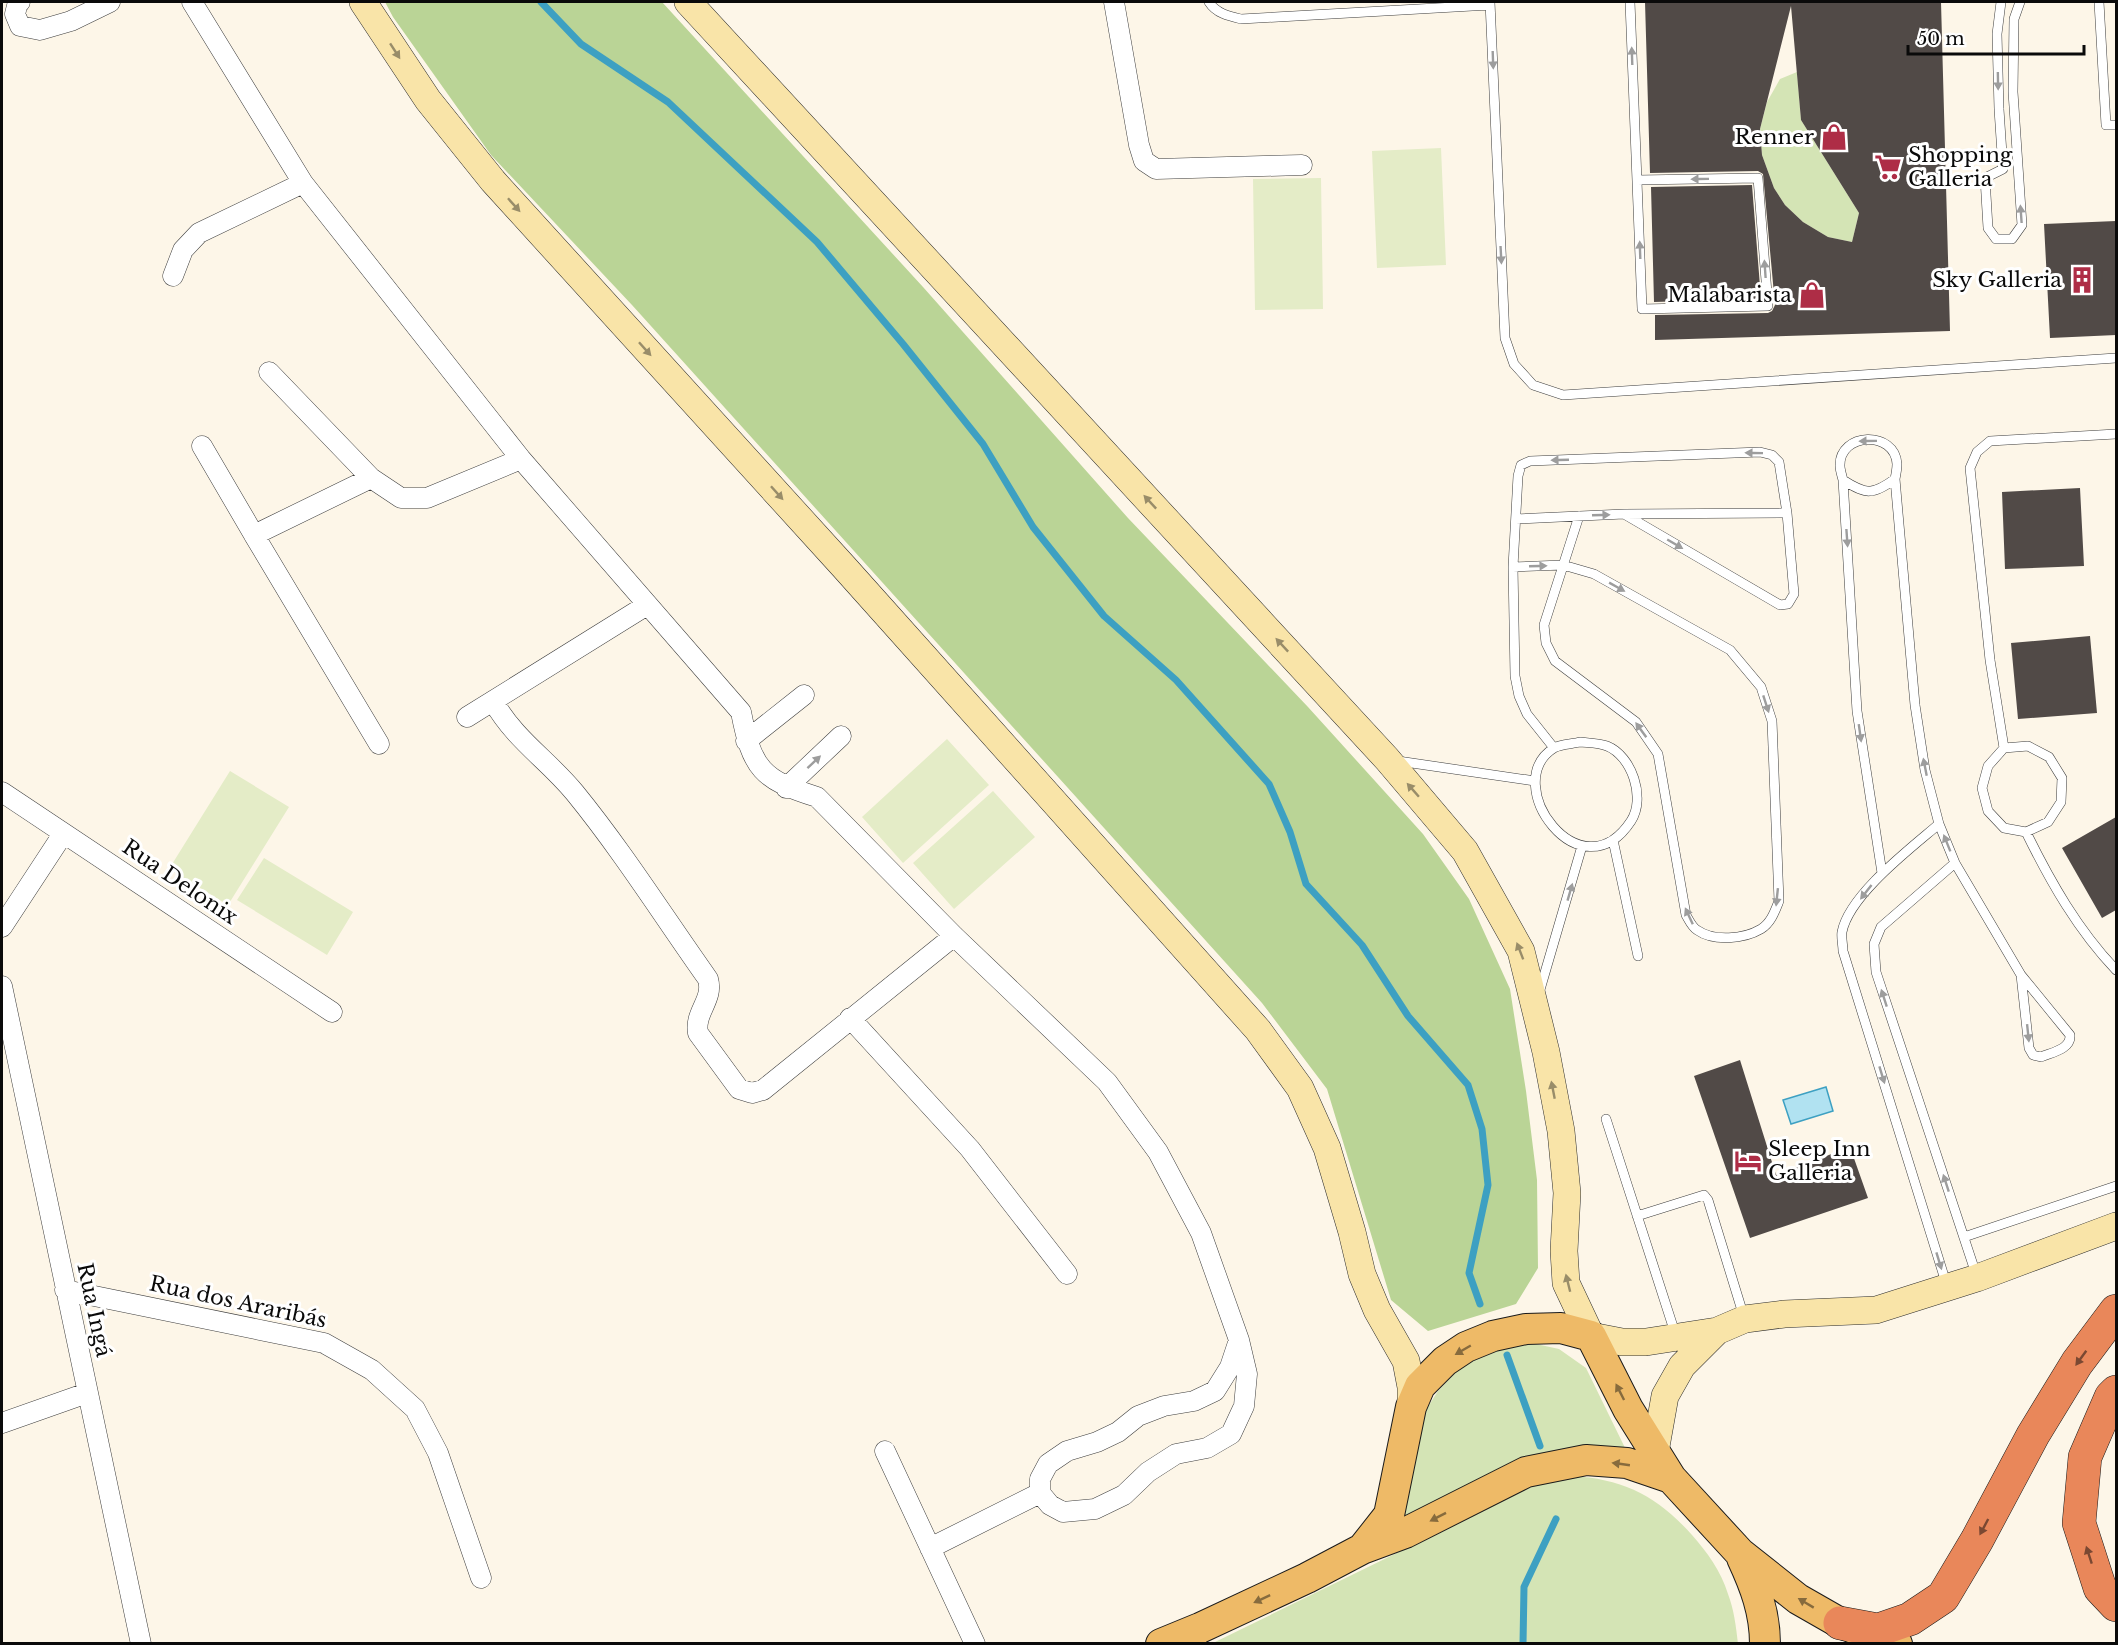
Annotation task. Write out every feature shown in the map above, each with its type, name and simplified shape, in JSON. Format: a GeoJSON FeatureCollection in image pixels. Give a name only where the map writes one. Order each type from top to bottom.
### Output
{"type":"FeatureCollection","features":[{"type":"Feature","properties":{"kind":"highway"},"geometry":{"type":"LineString","coordinates":[[1840,1623],[1878,1630],[1910,1619],[1943,1597],[1977,1540],[2033,1435],[2077,1363],[2116,1311]]}},
{"type":"Feature","properties":{"kind":"highway"},"geometry":{"type":"LineString","coordinates":[[2116,1392],[2111,1397],[2085,1457],[2079,1523],[2100,1588],[2116,1605]]}},
{"type":"Feature","properties":{"kind":"main road"},"geometry":{"type":"LineString","coordinates":[[1362,1549],[1389,1515],[1411,1407],[1420,1386],[1445,1361],[1466,1347],[1493,1336],[1526,1329],[1560,1328],[1591,1336],[1628,1409],[1671,1478],[1740,1553],[1798,1599],[1840,1623],[1897,1644]]}},
{"type":"Feature","properties":{"kind":"main road"},"geometry":{"type":"LineString","coordinates":[[1161,1644],[1191,1636],[1362,1549],[1405,1533],[1526,1472],[1586,1460],[1627,1464],[1671,1478]]}},
{"type":"Feature","properties":{"kind":"main road"},"geometry":{"type":"LineString","coordinates":[[1740,1553],[1757,1588],[1763,1613],[1765,1644]]}},
{"type":"Feature","properties":{"kind":"street"},"geometry":{"type":"LineString","coordinates":[[21,2],[18,2],[15,14],[20,26],[40,30],[71,21],[110,2]]}},
{"type":"Feature","properties":{"kind":"street"},"geometry":{"type":"LineString","coordinates":[[192,2],[303,183],[521,459],[741,712],[746,741],[761,770],[786,788],[817,797],[954,936],[1107,1082],[1158,1152],[1201,1233],[1239,1340],[1247,1374],[1244,1406],[1231,1434],[1207,1448],[1176,1454],[1148,1472],[1124,1495],[1095,1509],[1063,1512],[1050,1505],[1040,1494],[1040,1479],[1048,1464],[1067,1452],[1118,1432],[1138,1416],[1164,1406],[1194,1401],[1215,1391],[1230,1367],[1239,1340]]}},
{"type":"Feature","properties":{"kind":"street"},"geometry":{"type":"LineString","coordinates":[[363,2],[428,100],[492,181],[844,567],[1258,1030],[1299,1088],[1327,1148],[1362,1274],[1377,1310],[1406,1361],[1411,1387],[1411,1407]]}},
{"type":"Feature","properties":{"kind":"street"},"geometry":{"type":"LineString","coordinates":[[688,2],[1387,759],[1465,851],[1521,951],[1546,1052],[1561,1131],[1567,1193],[1564,1251],[1566,1283],[1591,1336],[1622,1342],[1646,1342],[1717,1331],[1745,1319],[1784,1314],[1876,1310],[1977,1278],[2116,1226]]}},
{"type":"Feature","properties":{"kind":"street"},"geometry":{"type":"LineString","coordinates":[[1114,2],[1139,145],[1144,161],[1156,169],[1302,165]]}},
{"type":"Feature","properties":{"kind":"street"},"geometry":{"type":"LineString","coordinates":[[173,276],[183,250],[199,233],[303,183]]}},
{"type":"Feature","properties":{"kind":"street"},"geometry":{"type":"LineString","coordinates":[[269,372],[371,478],[401,498],[427,498],[521,459]]}},
{"type":"Feature","properties":{"kind":"street"},"geometry":{"type":"LineString","coordinates":[[202,446],[379,744]]}},
{"type":"Feature","properties":{"kind":"street"},"geometry":{"type":"LineString","coordinates":[[254,535],[371,478]]}},
{"type":"Feature","properties":{"kind":"street"},"geometry":{"type":"LineString","coordinates":[[467,717],[647,605]]}},
{"type":"Feature","properties":{"kind":"street"},"geometry":{"type":"LineString","coordinates":[[746,741],[804,694]]}},
{"type":"Feature","properties":{"kind":"street"},"geometry":{"type":"LineString","coordinates":[[493,701],[527,747],[563,778],[602,826],[708,979],[709,996],[698,1015],[696,1024],[698,1033],[740,1089],[752,1093],[763,1090],[954,936]]}},
{"type":"Feature","properties":{"kind":"street"},"geometry":{"type":"LineString","coordinates":[[786,788],[842,736]]}},
{"type":"Feature","properties":{"kind":"street","name":"Rua Delonix"},"geometry":{"type":"LineString","coordinates":[[2,792],[332,1012]]}},
{"type":"Feature","properties":{"kind":"street"},"geometry":{"type":"LineString","coordinates":[[2,927],[63,834]]}},
{"type":"Feature","properties":{"kind":"street","name":"Rua Ingá"},"geometry":{"type":"LineString","coordinates":[[2,986],[9,1069],[65,1290],[141,1644]]}},
{"type":"Feature","properties":{"kind":"street"},"geometry":{"type":"LineString","coordinates":[[850,1018],[970,1149],[1067,1274]]}},
{"type":"Feature","properties":{"kind":"street","name":"Rua dos Araribás"},"geometry":{"type":"LineString","coordinates":[[65,1290],[324,1343],[372,1370],[415,1409],[438,1453],[481,1578]]}},
{"type":"Feature","properties":{"kind":"street"},"geometry":{"type":"LineString","coordinates":[[1655,1452],[1665,1396],[1682,1366],[1717,1331]]}},
{"type":"Feature","properties":{"kind":"street"},"geometry":{"type":"LineString","coordinates":[[2,1423],[87,1394]]}},
{"type":"Feature","properties":{"kind":"street"},"geometry":{"type":"LineString","coordinates":[[885,1451],[975,1644]]}},
{"type":"Feature","properties":{"kind":"street"},"geometry":{"type":"LineString","coordinates":[[930,1548],[1040,1494]]}},
{"type":"Feature","properties":{"kind":"lane"},"geometry":{"type":"LineString","coordinates":[[1209,2],[1224,15],[1241,19],[1490,3],[1505,338],[1514,364],[1533,385],[1563,395],[2116,358]]}},
{"type":"Feature","properties":{"kind":"lane"},"geometry":{"type":"LineString","coordinates":[[1630,2],[1642,309],[1768,306],[1758,178],[1637,180]]}},
{"type":"Feature","properties":{"kind":"lane"},"geometry":{"type":"LineString","coordinates":[[2001,2],[1997,34],[2003,169],[1985,178],[1988,228],[1996,239],[2012,239],[2022,225],[2013,76],[2014,19],[2020,2]]}},
{"type":"Feature","properties":{"kind":"lane"},"geometry":{"type":"LineString","coordinates":[[2099,2],[2106,125],[2116,125]]}},
{"type":"Feature","properties":{"kind":"lane"},"geometry":{"type":"LineString","coordinates":[[2004,748],[1990,660],[1970,468],[1977,452],[1990,441],[2116,434]]}},
{"type":"Feature","properties":{"kind":"lane"},"geometry":{"type":"LineString","coordinates":[[1882,873],[1857,711],[1843,480],[1840,464],[1846,449],[1859,440],[1876,439],[1890,448],[1897,462],[1895,478],[1915,705],[1925,770],[1939,824],[1955,863],[2021,975],[2070,1035],[2071,1041],[2068,1046],[2041,1057],[2033,1055],[2029,1048],[2021,975]]}},
{"type":"Feature","properties":{"kind":"lane"},"geometry":{"type":"LineString","coordinates":[[1554,748],[1527,714],[1519,696],[1515,676],[1513,567],[1518,476],[1521,465],[1530,461],[1760,452],[1772,455],[1779,462],[1787,513],[1794,594],[1788,604],[1780,605],[1624,514]]}},
{"type":"Feature","properties":{"kind":"lane"},"geometry":{"type":"LineString","coordinates":[[1843,480],[1859,490],[1879,490],[1895,478]]}},
{"type":"Feature","properties":{"kind":"lane"},"geometry":{"type":"LineString","coordinates":[[1516,519],[1624,514],[1787,513]]}},
{"type":"Feature","properties":{"kind":"lane"},"geometry":{"type":"LineString","coordinates":[[1513,567],[1563,565],[1594,574],[1730,650],[1761,687],[1772,721],[1779,901],[1772,918],[1762,928],[1737,937],[1709,937],[1695,929],[1686,915],[1658,754],[1636,722],[1555,661],[1546,643],[1544,625],[1563,565],[1579,516]]}},
{"type":"Feature","properties":{"kind":"lane"},"geometry":{"type":"LineString","coordinates":[[1580,742],[1608,747],[1629,765],[1638,792],[1632,819],[1613,840],[1598,846],[1582,846],[1563,837],[1548,821],[1538,802],[1535,781],[1544,759],[1554,748],[1580,742]]}},
{"type":"Feature","properties":{"kind":"lane"},"geometry":{"type":"LineString","coordinates":[[2028,746],[2049,757],[2062,778],[2061,802],[2048,822],[2026,832],[2004,828],[1988,811],[1982,788],[1988,766],[2004,748],[2028,746]]}},
{"type":"Feature","properties":{"kind":"lane"},"geometry":{"type":"LineString","coordinates":[[1387,759],[1535,781]]}},
{"type":"Feature","properties":{"kind":"lane"},"geometry":{"type":"LineString","coordinates":[[1939,824],[1882,873],[1851,911],[1842,932],[1844,951],[1947,1288]]}},
{"type":"Feature","properties":{"kind":"lane"},"geometry":{"type":"LineString","coordinates":[[2026,832],[2047,876],[2093,945],[2116,970]]}},
{"type":"Feature","properties":{"kind":"lane"},"geometry":{"type":"LineString","coordinates":[[1613,840],[1638,956]]}},
{"type":"Feature","properties":{"kind":"lane"},"geometry":{"type":"LineString","coordinates":[[1535,1008],[1582,846]]}},
{"type":"Feature","properties":{"kind":"lane"},"geometry":{"type":"LineString","coordinates":[[1955,863],[1881,927],[1874,944],[1876,972],[1977,1278]]}},
{"type":"Feature","properties":{"kind":"lane"},"geometry":{"type":"LineString","coordinates":[[1606,1119],[1676,1338]]}},
{"type":"Feature","properties":{"kind":"lane"},"geometry":{"type":"LineString","coordinates":[[1964,1237],[2116,1186]]}},
{"type":"Feature","properties":{"kind":"lane"},"geometry":{"type":"LineString","coordinates":[[1637,1216],[1704,1195],[1708,1200],[1745,1319]]}},
{"type":"Feature","properties":{"kind":"green space"},"geometry":{"type":"Polygon","coordinates":[[[385,2],[662,2],[923,287],[1128,518],[1308,707],[1423,834],[1469,899],[1510,989],[1537,1180],[1538,1268],[1516,1304],[1428,1331],[1391,1300],[1327,1089],[1262,1003],[632,305],[491,155],[393,17],[385,2]]]}},
{"type":"Feature","properties":{"kind":"green space"},"geometry":{"type":"Polygon","coordinates":[[[1797,72],[1801,120],[1859,213],[1852,242],[1828,237],[1803,222],[1785,205],[1774,188],[1762,155],[1760,129],[1767,102],[1780,79],[1797,72]]]}},
{"type":"Feature","properties":{"kind":"green space"},"geometry":{"type":"Polygon","coordinates":[[[1441,148],[1446,265],[1377,268],[1372,151],[1441,148]]]}},
{"type":"Feature","properties":{"kind":"green space"},"geometry":{"type":"Polygon","coordinates":[[[1321,178],[1323,309],[1255,310],[1253,179],[1321,178]]]}},
{"type":"Feature","properties":{"kind":"green space"},"geometry":{"type":"Polygon","coordinates":[[[947,739],[989,785],[903,863],[862,817],[947,739]]]}},
{"type":"Feature","properties":{"kind":"green space"},"geometry":{"type":"Polygon","coordinates":[[[230,771],[289,807],[228,905],[169,869],[230,771]]]}},
{"type":"Feature","properties":{"kind":"green space"},"geometry":{"type":"Polygon","coordinates":[[[993,791],[1035,837],[954,909],[913,863],[993,791]]]}},
{"type":"Feature","properties":{"kind":"green space"},"geometry":{"type":"Polygon","coordinates":[[[264,858],[353,912],[327,955],[237,900],[264,858]]]}},
{"type":"Feature","properties":{"kind":"green space"},"geometry":{"type":"Polygon","coordinates":[[[1525,1343],[1559,1349],[1586,1368],[1628,1454],[1395,1527],[1422,1416],[1438,1391],[1459,1369],[1486,1352],[1525,1343]]]}},
{"type":"Feature","properties":{"kind":"green space"},"geometry":{"type":"Polygon","coordinates":[[[1572,1476],[1608,1481],[1624,1486],[1652,1500],[1679,1521],[1703,1548],[1722,1577],[1732,1606],[1738,1644],[1211,1644],[1450,1527],[1531,1484],[1572,1476]]]}},
{"type":"Feature","properties":{"kind":"water"},"geometry":{"type":"Polygon","coordinates":[[[1826,1087],[1833,1111],[1791,1124],[1783,1100],[1826,1087]]]}},
{"type":"Feature","properties":{"kind":"building","name":"Shopping Galleria"},"geometry":{"type":"Polygon","coordinates":[[[1645,2],[1941,2],[1950,331],[1655,340],[1655,315],[1768,313],[1775,305],[1763,174],[1758,171],[1650,173],[1645,2]],[[1791,6],[1760,129],[1762,155],[1774,188],[1785,205],[1803,222],[1828,237],[1852,242],[1859,213],[1801,120],[1791,6]]]}},
{"type":"Feature","properties":{"kind":"building"},"geometry":{"type":"Polygon","coordinates":[[[1752,185],[1761,299],[1654,302],[1651,187],[1752,185]]]}},
{"type":"Feature","properties":{"kind":"building","name":"Sky Galleria"},"geometry":{"type":"Polygon","coordinates":[[[2116,221],[2116,335],[2050,338],[2044,224],[2116,221]]]}},
{"type":"Feature","properties":{"kind":"building"},"geometry":{"type":"Polygon","coordinates":[[[2080,488],[2084,566],[2005,569],[2002,492],[2080,488]]]}},
{"type":"Feature","properties":{"kind":"building"},"geometry":{"type":"Polygon","coordinates":[[[2090,636],[2097,713],[2018,719],[2011,643],[2090,636]]]}},
{"type":"Feature","properties":{"kind":"building"},"geometry":{"type":"Polygon","coordinates":[[[2116,817],[2116,910],[2102,918],[2062,848],[2116,817]]]}},
{"type":"Feature","properties":{"kind":"building","name":"Sleep Inn Galleria"},"geometry":{"type":"Polygon","coordinates":[[[1740,1060],[1776,1175],[1850,1147],[1868,1198],[1750,1238],[1694,1076],[1740,1060]]]}},
{"type":"Feature","properties":{"kind":"waterway"},"geometry":{"type":"LineString","coordinates":[[541,2],[581,44],[668,102],[817,242],[983,444],[1033,527],[1104,616],[1176,680],[1269,784],[1290,832],[1306,884],[1362,945],[1408,1016],[1468,1085],[1482,1129],[1488,1185],[1469,1273],[1480,1304]]}},
{"type":"Feature","properties":{"kind":"waterway"},"geometry":{"type":"LineString","coordinates":[[1507,1355],[1540,1446]]}},
{"type":"Feature","properties":{"kind":"waterway"},"geometry":{"type":"LineString","coordinates":[[1523,1644],[1524,1587],[1556,1519]]}},
{"type":"Feature","properties":{"kind":"place","name":"Renner"},"geometry":{"type":"Point","coordinates":[1834,137]}},
{"type":"Feature","properties":{"kind":"place","name":"Shopping Galleria"},"geometry":{"type":"Point","coordinates":[1888,167]}},
{"type":"Feature","properties":{"kind":"place","name":"Sky Galleria"},"geometry":{"type":"Point","coordinates":[2082,280]}},
{"type":"Feature","properties":{"kind":"place","name":"Malabarista"},"geometry":{"type":"Point","coordinates":[1812,295]}},
{"type":"Feature","properties":{"kind":"place","name":"Sleep Inn Galleria"},"geometry":{"type":"Point","coordinates":[1748,1161]}}]}
